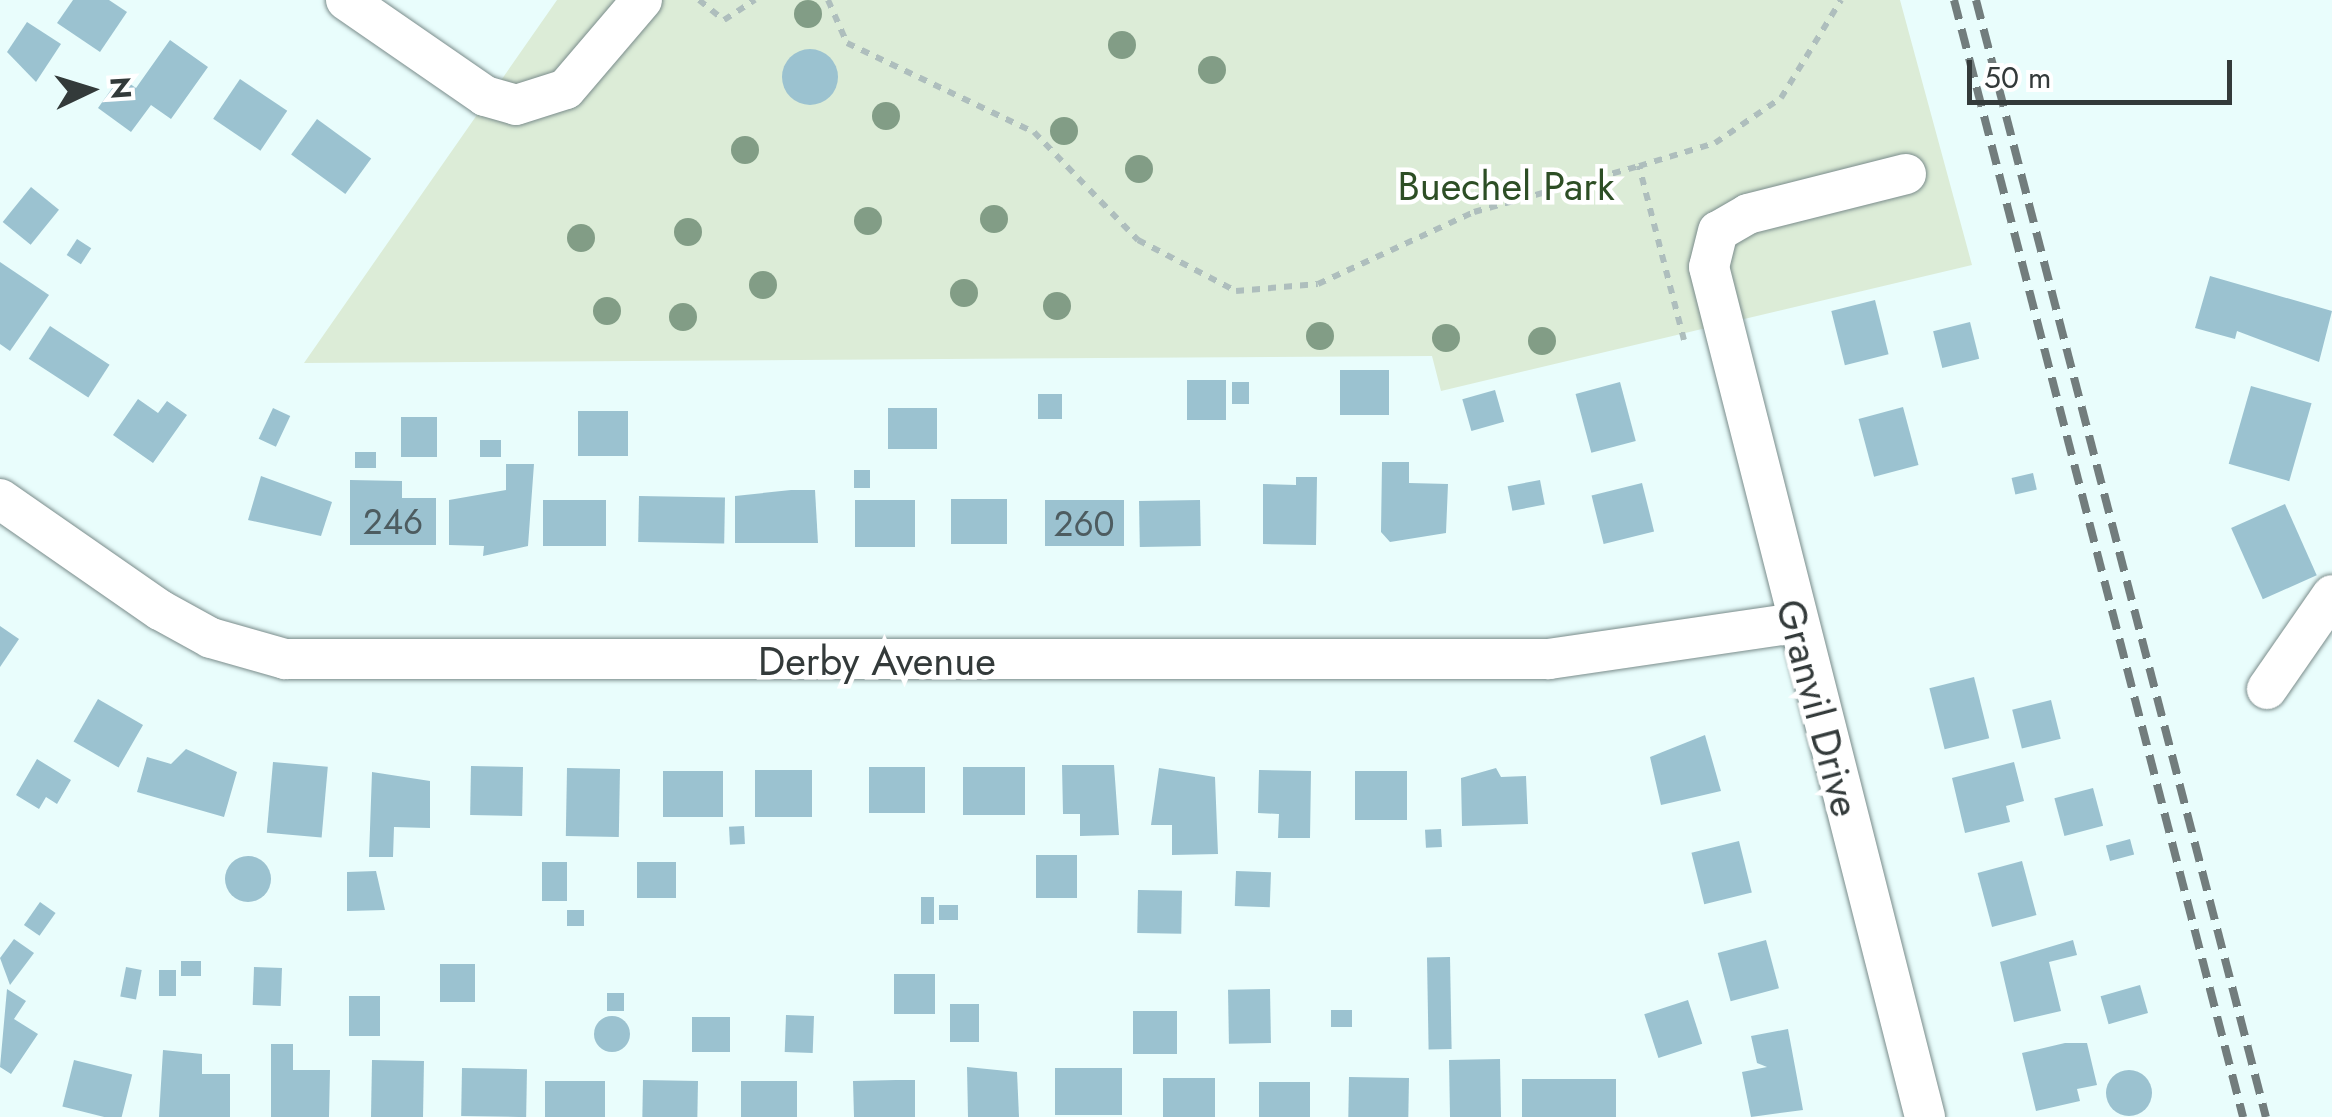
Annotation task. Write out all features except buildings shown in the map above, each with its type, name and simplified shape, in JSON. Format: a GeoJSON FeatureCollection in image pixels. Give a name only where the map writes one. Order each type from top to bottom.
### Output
{"type":"FeatureCollection","features":[{"type":"Feature","properties":{"kind":"street"},"geometry":{"type":"LineString","coordinates":[[346,0],[484,96],[516,105],[566,89],[642,0]]}},
{"type":"Feature","properties":{"kind":"street","name":"Granvil Drive"},"geometry":{"type":"LineString","coordinates":[[1906,174],[1748,214],[1718,231],[1714,298],[1925,1117]]}},
{"type":"Feature","properties":{"kind":"street","name":"Derby Avenue"},"geometry":{"type":"LineString","coordinates":[[0,499],[160,610],[211,638],[285,659],[1549,659],[1796,623]]}},
{"type":"Feature","properties":{"kind":"street"},"geometry":{"type":"LineString","coordinates":[[2267,689],[2332,595]]}},
{"type":"Feature","properties":{"kind":"path"},"geometry":{"type":"LineString","coordinates":[[699,0],[724,20],[755,0]]}},
{"type":"Feature","properties":{"kind":"path"},"geometry":{"type":"LineString","coordinates":[[828,0],[847,43],[1034,132],[1138,240],[1236,290],[1318,284],[1474,212],[1714,143],[1781,98],[1840,0]]}},
{"type":"Feature","properties":{"kind":"path"},"geometry":{"type":"LineString","coordinates":[[1639,166],[1684,340]]}},
{"type":"Feature","properties":{"kind":"green space","name":"Buechel Park"},"geometry":{"type":"Polygon","coordinates":[[[557,0],[1900,0],[1972,265],[1441,391],[1432,356],[304,363],[557,0]]]}},
{"type":"Feature","properties":{"kind":"railway"},"geometry":{"type":"LineString","coordinates":[[1954,0],[2243,1117]]}},
{"type":"Feature","properties":{"kind":"railway"},"geometry":{"type":"LineString","coordinates":[[1976,0],[2266,1117]]}}]}
